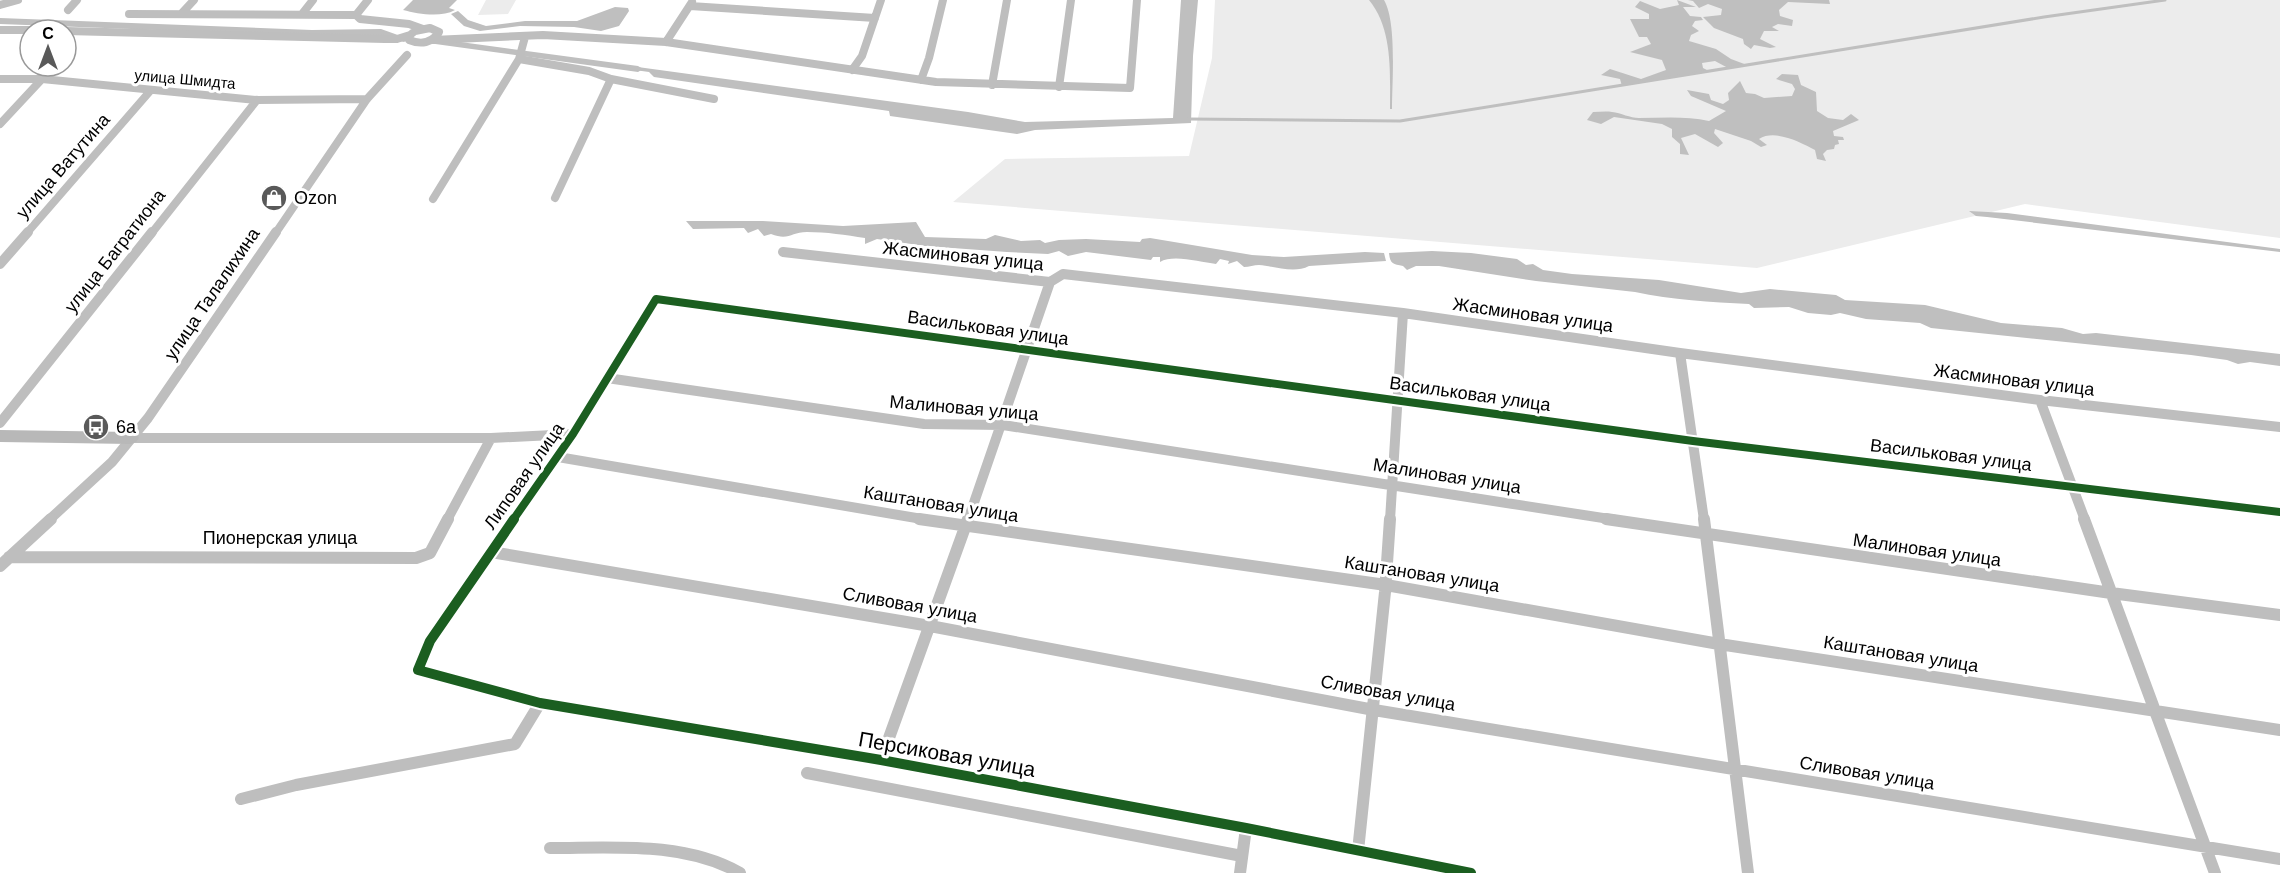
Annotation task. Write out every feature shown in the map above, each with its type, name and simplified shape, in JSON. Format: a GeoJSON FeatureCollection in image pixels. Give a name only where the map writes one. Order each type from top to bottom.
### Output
{"type":"FeatureCollection","features":[{"type":"Feature","properties":{"kind":"street"},"geometry":{"type":"LineString","coordinates":[[68,10],[77,0]]}},
{"type":"Feature","properties":{"kind":"street"},"geometry":{"type":"LineString","coordinates":[[181,14],[194,0]]}},
{"type":"Feature","properties":{"kind":"street"},"geometry":{"type":"LineString","coordinates":[[302,14],[313,0]]}},
{"type":"Feature","properties":{"kind":"street"},"geometry":{"type":"LineString","coordinates":[[356,15],[368,0]]}},
{"type":"Feature","properties":{"kind":"street"},"geometry":{"type":"LineString","coordinates":[[852,70],[862,56],[881,0]]}},
{"type":"Feature","properties":{"kind":"street"},"geometry":{"type":"LineString","coordinates":[[921,80],[930,58],[943,0]]}},
{"type":"Feature","properties":{"kind":"street"},"geometry":{"type":"LineString","coordinates":[[992,84],[1007,0]]}},
{"type":"Feature","properties":{"kind":"street"},"geometry":{"type":"LineString","coordinates":[[1059,87],[1071,0]]}},
{"type":"Feature","properties":{"kind":"street"},"geometry":{"type":"LineString","coordinates":[[78,31],[411,38],[429,41],[461,37],[543,35],[666,42],[921,80],[1130,88],[1137,0]]}},
{"type":"Feature","properties":{"kind":"street"},"geometry":{"type":"LineString","coordinates":[[0,5],[15,2]]}},
{"type":"Feature","properties":{"kind":"street"},"geometry":{"type":"LineString","coordinates":[[666,42],[691,3],[875,18]]}},
{"type":"Feature","properties":{"kind":"street"},"geometry":{"type":"LineString","coordinates":[[129,14],[356,15],[360,19],[409,24],[461,37]]}},
{"type":"Feature","properties":{"kind":"street"},"geometry":{"type":"LineString","coordinates":[[407,55],[411,38],[423,28]]}},
{"type":"Feature","properties":{"kind":"street"},"geometry":{"type":"LineString","coordinates":[[0,30],[18,30]]}},
{"type":"Feature","properties":{"kind":"street"},"geometry":{"type":"LineString","coordinates":[[407,55],[439,32]]}},
{"type":"Feature","properties":{"kind":"street"},"geometry":{"type":"LineString","coordinates":[[433,199],[519,59],[525,37]]}},
{"type":"Feature","properties":{"kind":"street","name":"улица Талалихина"},"geometry":{"type":"LineString","coordinates":[[0,566],[5,557],[112,462],[148,418],[367,99],[407,55]]}},
{"type":"Feature","properties":{"kind":"street"},"geometry":{"type":"LineString","coordinates":[[519,59],[533,64],[597,72],[611,80],[693,93],[714,99]]}},
{"type":"Feature","properties":{"kind":"street","name":"улица Шмидта"},"geometry":{"type":"LineString","coordinates":[[0,79],[42,79],[256,100],[367,99]]}},
{"type":"Feature","properties":{"kind":"street"},"geometry":{"type":"LineString","coordinates":[[0,124],[42,79]]}},
{"type":"Feature","properties":{"kind":"street"},"geometry":{"type":"LineString","coordinates":[[555,198],[611,80]]}},
{"type":"Feature","properties":{"kind":"street","name":"улица Ватутина"},"geometry":{"type":"LineString","coordinates":[[0,264],[151,90]]}},
{"type":"Feature","properties":{"kind":"street","name":"улица Багратиона"},"geometry":{"type":"LineString","coordinates":[[0,423],[256,100]]}},
{"type":"Feature","properties":{"kind":"street","name":"Жасминовая улица"},"geometry":{"type":"LineString","coordinates":[[783,252],[1050,282],[1063,274],[1403,313],[1680,353],[2040,400],[2280,427]]}},
{"type":"Feature","properties":{"kind":"street"},"geometry":{"type":"LineString","coordinates":[[881,760],[967,527],[1029,350],[1050,282]]}},
{"type":"Feature","properties":{"kind":"street","name":"Васильковая улица"},"geometry":{"type":"LineString","coordinates":[[656,299],[1693,441],[2280,512]]}},
{"type":"Feature","properties":{"kind":"street","name":"Липовая улица"},"geometry":{"type":"LineString","coordinates":[[417,670],[430,641],[558,457],[656,299]]}},
{"type":"Feature","properties":{"kind":"street"},"geometry":{"type":"LineString","coordinates":[[1358,851],[1386,585],[1403,313]]}},
{"type":"Feature","properties":{"kind":"street"},"geometry":{"type":"LineString","coordinates":[[1680,353],[1706,536],[1748,873]]}},
{"type":"Feature","properties":{"kind":"street","name":"Малиновая улица"},"geometry":{"type":"LineString","coordinates":[[607,378],[924,424],[1003,425],[1392,484],[1706,536],[2280,615]]}},
{"type":"Feature","properties":{"kind":"street"},"geometry":{"type":"LineString","coordinates":[[2040,400],[2215,873]]}},
{"type":"Feature","properties":{"kind":"street"},"geometry":{"type":"LineString","coordinates":[[0,436],[491,438],[573,434]]}},
{"type":"Feature","properties":{"kind":"street","name":"Пионерская улица"},"geometry":{"type":"LineString","coordinates":[[5,557],[416,558],[430,553],[491,438]]}},
{"type":"Feature","properties":{"kind":"street","name":"Каштановая улица"},"geometry":{"type":"LineString","coordinates":[[558,457],[967,527],[1386,585],[1719,644],[2280,730]]}},
{"type":"Feature","properties":{"kind":"street","name":"Сливовая улица"},"geometry":{"type":"LineString","coordinates":[[492,552],[930,626],[1374,710],[2280,859]]}},
{"type":"Feature","properties":{"kind":"street","name":"Персиковая улица"},"geometry":{"type":"LineString","coordinates":[[417,670],[540,704],[881,760],[1246,828],[1471,873]]}},
{"type":"Feature","properties":{"kind":"street"},"geometry":{"type":"LineString","coordinates":[[241,799],[296,784],[515,744],[540,704]]}},
{"type":"Feature","properties":{"kind":"street"},"geometry":{"type":"LineString","coordinates":[[807,772],[1242,856]]}},
{"type":"Feature","properties":{"kind":"street"},"geometry":{"type":"LineString","coordinates":[[1240,873],[1246,828]]}},
{"type":"Feature","properties":{"kind":"street"},"geometry":{"type":"LineString","coordinates":[[550,848],[649,850],[700,856],[740,873]]}},
{"type":"Feature","properties":{"kind":"shaded area"},"geometry":{"type":"Polygon","coordinates":[[[413,0],[457,0],[449,8],[455,10],[436,15],[403,10],[413,0]]]}},
{"type":"Feature","properties":{"kind":"shaded area"},"geometry":{"type":"Polygon","coordinates":[[[486,0],[516,0],[508,14],[478,15],[486,0]]]}},
{"type":"Feature","properties":{"kind":"shaded area"},"geometry":{"type":"Polygon","coordinates":[[[1181,0],[1198,0],[1193,56],[1191,123],[1035,130],[1017,134],[890,116],[889,111],[654,77],[649,72],[620,68],[623,65],[968,112],[1025,122],[1173,118],[1181,0]]]}},
{"type":"Feature","properties":{"kind":"shaded area"},"geometry":{"type":"Polygon","coordinates":[[[1215,0],[2280,0],[2280,238],[2025,204],[1757,268],[953,202],[1005,159],[1189,156],[1212,58],[1215,0]]]}},
{"type":"Feature","properties":{"kind":"shaded area"},"geometry":{"type":"Polygon","coordinates":[[[1369,0],[1384,0],[1391,23],[1392,109],[1390,109],[1390,66],[1386,38],[1377,12],[1369,0]]]}},
{"type":"Feature","properties":{"kind":"shaded area"},"geometry":{"type":"Polygon","coordinates":[[[1677,0],[1696,7],[1683,7],[1690,16],[1701,17],[1703,20],[1695,21],[1692,26],[1699,31],[1691,35],[1689,41],[1716,49],[1731,59],[1747,65],[1728,68],[1715,61],[1702,63],[1703,68],[1709,71],[1622,86],[1620,79],[1601,75],[1610,69],[1641,79],[1666,70],[1662,60],[1630,52],[1651,44],[1647,37],[1639,37],[1630,19],[1649,19],[1649,14],[1635,7],[1640,1],[1660,9],[1679,5],[1677,0]]]}},
{"type":"Feature","properties":{"kind":"shaded area"},"geometry":{"type":"Polygon","coordinates":[[[1688,0],[1829,0],[1830,4],[1788,2],[1779,10],[1780,16],[1793,20],[1792,26],[1778,24],[1772,27],[1779,31],[1764,31],[1760,39],[1776,47],[1754,45],[1751,49],[1744,44],[1743,39],[1714,28],[1703,17],[1721,15],[1722,9],[1708,4],[1699,8],[1693,1],[1688,0]]]}},
{"type":"Feature","properties":{"kind":"shaded area"},"geometry":{"type":"Polygon","coordinates":[[[615,7],[628,8],[629,11],[619,26],[601,31],[574,27],[520,26],[480,31],[464,26],[451,14],[458,11],[468,20],[486,26],[525,21],[577,21],[615,7]]]}},
{"type":"Feature","properties":{"kind":"shaded area"},"geometry":{"type":"Polygon","coordinates":[[[1782,74],[1798,75],[1801,85],[1816,92],[1817,111],[1828,118],[1843,120],[1851,114],[1859,120],[1833,131],[1834,136],[1843,137],[1844,140],[1838,140],[1839,144],[1835,145],[1834,149],[1827,150],[1823,154],[1826,161],[1817,159],[1815,150],[1787,138],[1765,136],[1759,139],[1767,145],[1761,147],[1751,141],[1715,129],[1714,133],[1723,143],[1718,147],[1695,134],[1681,138],[1689,155],[1680,154],[1680,144],[1672,137],[1672,129],[1662,124],[1614,117],[1601,124],[1587,120],[1593,112],[1607,112],[1636,118],[1684,118],[1709,121],[1726,111],[1691,96],[1687,90],[1709,94],[1711,100],[1723,104],[1729,100],[1728,93],[1740,81],[1746,93],[1764,98],[1792,96],[1795,89],[1792,84],[1776,79],[1782,74]]]}},
{"type":"Feature","properties":{"kind":"shaded area"},"geometry":{"type":"Polygon","coordinates":[[[1969,211],[2007,213],[2280,249],[2280,252],[1976,216],[1969,211]]]}},
{"type":"Feature","properties":{"kind":"shaded area"},"geometry":{"type":"Polygon","coordinates":[[[686,221],[763,221],[843,226],[916,222],[925,237],[986,239],[995,235],[1021,241],[1040,240],[1045,243],[1086,239],[1140,242],[1142,239],[1150,238],[1252,255],[1284,257],[1384,253],[1386,261],[1309,266],[1297,269],[1259,265],[1244,267],[1237,261],[1228,264],[1229,261],[1220,259],[1216,264],[1179,259],[1160,262],[1160,257],[1153,257],[1151,260],[1086,252],[1068,256],[1059,251],[1048,254],[1007,252],[925,246],[877,239],[865,244],[865,238],[821,233],[802,232],[786,236],[771,234],[764,236],[758,229],[748,233],[744,228],[693,229],[686,221]]]}},
{"type":"Feature","properties":{"kind":"shaded area"},"geometry":{"type":"Polygon","coordinates":[[[1432,251],[1517,259],[1526,265],[1533,264],[1543,270],[1572,274],[1659,280],[1741,293],[1770,289],[1836,295],[1845,300],[1925,305],[2001,323],[2062,328],[2083,334],[2096,333],[2280,354],[2280,366],[2250,362],[2238,364],[2227,360],[2191,355],[1931,328],[1920,323],[1866,319],[1840,313],[1831,315],[1808,313],[1789,307],[1754,308],[1749,304],[1677,299],[1439,266],[1416,266],[1407,270],[1393,263],[1389,253],[1432,251]]]}},
{"type":"Feature","properties":{"kind":"waterway"},"geometry":{"type":"LineString","coordinates":[[1188,119],[1400,121],[2044,17],[2165,0]]}},
{"type":"Feature","properties":{"kind":"waterway"},"geometry":{"type":"LineString","coordinates":[[0,21],[312,33],[381,32],[404,39]]}},
{"type":"Feature","properties":{"kind":"waterway"},"geometry":{"type":"LineString","coordinates":[[431,41],[638,69]]}},
{"type":"Feature","properties":{"kind":"cycle path"},"geometry":{"type":"LineString","coordinates":[[1471,873],[1246,828],[881,760],[540,703],[418,670],[430,641],[573,434],[656,299],[1693,441],[2280,512]]}},
{"type":"Feature","properties":{"kind":"place","name":"Ozon"},"geometry":{"type":"Point","coordinates":[274,198]}},
{"type":"Feature","properties":{"kind":"place","name":"6а"},"geometry":{"type":"Point","coordinates":[96,427]}}]}
